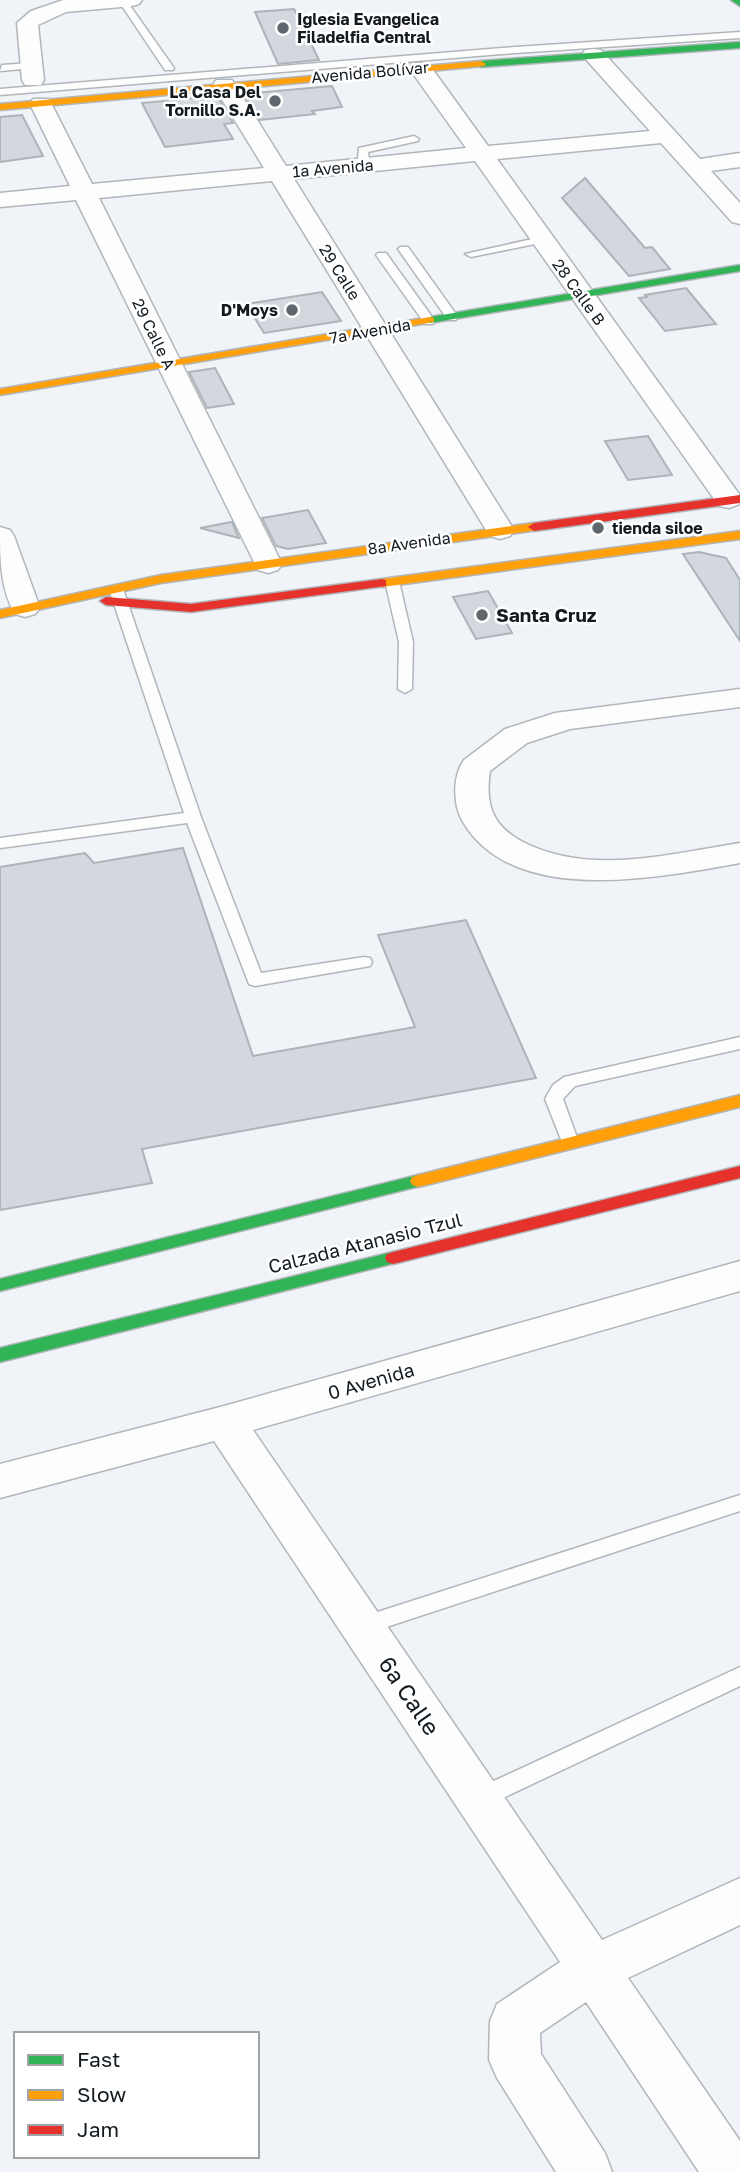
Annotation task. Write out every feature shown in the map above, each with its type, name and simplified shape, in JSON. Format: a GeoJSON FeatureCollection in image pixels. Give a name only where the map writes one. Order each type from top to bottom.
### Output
{"type":"FeatureCollection","features":[{"type":"Feature","properties":{"kind":"main road"},"geometry":{"type":"LineString","coordinates":[[734,0],[740,2]]}},
{"type":"Feature","properties":{"kind":"main road","name":"Avenida Bolívar"},"geometry":{"type":"LineString","coordinates":[[1,75],[169,68],[740,22]]}},
{"type":"Feature","properties":{"kind":"main road","name":"Avenida Bolívar"},"geometry":{"type":"LineString","coordinates":[[0,107],[421,68],[740,45]]}},
{"type":"Feature","properties":{"kind":"main road","name":"7a Avenida"},"geometry":{"type":"LineString","coordinates":[[0,392],[740,268]]}},
{"type":"Feature","properties":{"kind":"main road","name":"8a Avenida"},"geometry":{"type":"LineString","coordinates":[[119,596],[161,579],[500,530],[736,505]]}},
{"type":"Feature","properties":{"kind":"main road","name":"8a Avenida"},"geometry":{"type":"LineString","coordinates":[[13,611],[80,598],[119,596],[191,608],[740,535]]}},
{"type":"Feature","properties":{"kind":"main road"},"geometry":{"type":"LineString","coordinates":[[0,1285],[740,1101]]}},
{"type":"Feature","properties":{"kind":"main road","name":"Calzada Atanasio Tzul"},"geometry":{"type":"LineString","coordinates":[[0,1355],[740,1171]]}},
{"type":"Feature","properties":{"kind":"street"},"geometry":{"type":"LineString","coordinates":[[32,73],[27,23],[47,10],[86,1],[132,0]]}},
{"type":"Feature","properties":{"kind":"street"},"geometry":{"type":"LineString","coordinates":[[593,55],[740,217]]}},
{"type":"Feature","properties":{"kind":"street","name":"28 Calle B"},"geometry":{"type":"LineString","coordinates":[[421,68],[541,240],[736,505]]}},
{"type":"Feature","properties":{"kind":"street","name":"29 Calle"},"geometry":{"type":"LineString","coordinates":[[224,85],[500,530]]}},
{"type":"Feature","properties":{"kind":"street","name":"29 Calle A"},"geometry":{"type":"LineString","coordinates":[[41,104],[268,564]]}},
{"type":"Feature","properties":{"kind":"street","name":"1a Avenida"},"geometry":{"type":"LineString","coordinates":[[0,200],[666,136]]}},
{"type":"Feature","properties":{"kind":"street"},"geometry":{"type":"LineString","coordinates":[[694,167],[740,160]]}},
{"type":"Feature","properties":{"kind":"street"},"geometry":{"type":"LineString","coordinates":[[0,536],[13,611]]}},
{"type":"Feature","properties":{"kind":"street"},"geometry":{"type":"LineString","coordinates":[[740,698],[566,720],[516,736],[475,767],[470,797],[483,831],[524,858],[571,870],[636,869],[740,853]]}},
{"type":"Feature","properties":{"kind":"street","name":"0 Avenida"},"geometry":{"type":"LineString","coordinates":[[0,1480],[225,1422],[740,1276]]}},
{"type":"Feature","properties":{"kind":"street","name":"6a Calle"},"geometry":{"type":"LineString","coordinates":[[225,1422],[730,2172]]}},
{"type":"Feature","properties":{"kind":"street"},"geometry":{"type":"LineString","coordinates":[[586,2172],[514,2060],[515,2021],[593,1969],[740,1901]]}},
{"type":"Feature","properties":{"kind":"lane"},"geometry":{"type":"LineString","coordinates":[[122,1],[169,68]]}},
{"type":"Feature","properties":{"kind":"lane"},"geometry":{"type":"LineString","coordinates":[[0,92],[502,51],[740,35]]}},
{"type":"Feature","properties":{"kind":"lane"},"geometry":{"type":"LineString","coordinates":[[366,165],[363,150],[414,139]]}},
{"type":"Feature","properties":{"kind":"lane"},"geometry":{"type":"LineString","coordinates":[[471,254],[541,240]]}},
{"type":"Feature","properties":{"kind":"lane"},"geometry":{"type":"LineString","coordinates":[[404,249],[452,317]]}},
{"type":"Feature","properties":{"kind":"lane"},"geometry":{"type":"LineString","coordinates":[[382,255],[429,321]]}},
{"type":"Feature","properties":{"kind":"lane"},"geometry":{"type":"LineString","coordinates":[[391,581],[407,642],[405,689]]}},
{"type":"Feature","properties":{"kind":"lane"},"geometry":{"type":"LineString","coordinates":[[119,596],[193,817],[255,980],[364,962]]}},
{"type":"Feature","properties":{"kind":"lane"},"geometry":{"type":"LineString","coordinates":[[0,843],[193,817]]}},
{"type":"Feature","properties":{"kind":"lane"},"geometry":{"type":"LineString","coordinates":[[570,1143],[554,1099],[559,1089],[570,1081],[740,1043]]}},
{"type":"Feature","properties":{"kind":"lane"},"geometry":{"type":"LineString","coordinates":[[362,1626],[740,1503]]}},
{"type":"Feature","properties":{"kind":"lane"},"geometry":{"type":"LineString","coordinates":[[478,1799],[740,1676]]}},
{"type":"Feature","properties":{"kind":"building","name":"Iglesia Evangelica Filadelfia Central"},"geometry":{"type":"Polygon","coordinates":[[[294,9],[319,60],[278,64],[255,12],[294,9]]]}},
{"type":"Feature","properties":{"kind":"building","name":"La Casa Del Tornillo S.A."},"geometry":{"type":"Polygon","coordinates":[[[332,86],[342,107],[312,111],[315,114],[260,120],[244,94],[332,86]]]}},
{"type":"Feature","properties":{"kind":"building"},"geometry":{"type":"Polygon","coordinates":[[[217,96],[233,123],[224,124],[233,139],[165,147],[142,103],[217,96]]]}},
{"type":"Feature","properties":{"kind":"building"},"geometry":{"type":"Polygon","coordinates":[[[22,115],[43,156],[0,162],[0,117],[22,115]]]}},
{"type":"Feature","properties":{"kind":"building"},"geometry":{"type":"Polygon","coordinates":[[[585,178],[645,248],[652,247],[670,269],[629,276],[562,198],[585,178]]]}},
{"type":"Feature","properties":{"kind":"building"},"geometry":{"type":"Polygon","coordinates":[[[686,288],[716,324],[665,331],[639,298],[647,297],[645,295],[686,288]]]}},
{"type":"Feature","properties":{"kind":"building","name":"D'Moys"},"geometry":{"type":"Polygon","coordinates":[[[322,292],[341,321],[264,333],[246,304],[322,292]]]}},
{"type":"Feature","properties":{"kind":"building"},"geometry":{"type":"Polygon","coordinates":[[[215,368],[234,404],[207,408],[189,372],[215,368]]]}},
{"type":"Feature","properties":{"kind":"building"},"geometry":{"type":"Polygon","coordinates":[[[648,436],[672,475],[628,480],[605,441],[648,436]]]}},
{"type":"Feature","properties":{"kind":"building"},"geometry":{"type":"Polygon","coordinates":[[[308,510],[326,543],[288,549],[276,546],[262,518],[308,510]]]}},
{"type":"Feature","properties":{"kind":"building"},"geometry":{"type":"Polygon","coordinates":[[[232,522],[239,538],[200,528],[232,522]]]}},
{"type":"Feature","properties":{"kind":"building"},"geometry":{"type":"Polygon","coordinates":[[[699,552],[726,558],[740,580],[740,641],[683,554],[699,552]]]}},
{"type":"Feature","properties":{"kind":"building","name":"Santa Cruz"},"geometry":{"type":"Polygon","coordinates":[[[488,591],[512,633],[476,639],[453,597],[488,591]]]}},
{"type":"Feature","properties":{"kind":"building"},"geometry":{"type":"Polygon","coordinates":[[[183,848],[253,1056],[415,1027],[378,935],[466,920],[536,1078],[142,1149],[152,1183],[0,1210],[0,867],[85,853],[94,863],[183,848]]]}},
{"type":"Feature","properties":{"kind":"traffic: fast"},"geometry":{"type":"LineString","coordinates":[[735,0],[740,3]]}},
{"type":"Feature","properties":{"kind":"traffic: fast"},"geometry":{"type":"LineString","coordinates":[[481,64],[740,45]]}},
{"type":"Feature","properties":{"kind":"traffic: fast"},"geometry":{"type":"LineString","coordinates":[[430,320],[740,268]]}},
{"type":"Feature","properties":{"kind":"traffic: fast"},"geometry":{"type":"LineString","coordinates":[[0,1285],[418,1181]]}},
{"type":"Feature","properties":{"kind":"traffic: fast"},"geometry":{"type":"LineString","coordinates":[[0,1355],[393,1258]]}},
{"type":"Feature","properties":{"kind":"traffic: slow"},"geometry":{"type":"LineString","coordinates":[[0,107],[481,64]]}},
{"type":"Feature","properties":{"kind":"traffic: slow"},"geometry":{"type":"LineString","coordinates":[[0,392],[430,320]]}},
{"type":"Feature","properties":{"kind":"traffic: slow"},"geometry":{"type":"LineString","coordinates":[[0,614],[161,579],[534,527]]}},
{"type":"Feature","properties":{"kind":"traffic: slow"},"geometry":{"type":"LineString","coordinates":[[382,583],[740,535]]}},
{"type":"Feature","properties":{"kind":"traffic: slow"},"geometry":{"type":"LineString","coordinates":[[418,1181],[740,1101]]}},
{"type":"Feature","properties":{"kind":"traffic: jam"},"geometry":{"type":"LineString","coordinates":[[534,527],[740,499]]}},
{"type":"Feature","properties":{"kind":"traffic: jam"},"geometry":{"type":"LineString","coordinates":[[106,601],[191,608],[382,583]]}},
{"type":"Feature","properties":{"kind":"traffic: jam"},"geometry":{"type":"LineString","coordinates":[[393,1258],[740,1172]]}},
{"type":"Feature","properties":{"kind":"place","name":"Iglesia Evangelica Filadelfia Central"},"geometry":{"type":"Point","coordinates":[283,28]}},
{"type":"Feature","properties":{"kind":"place","name":"La Casa Del Tornillo S.A."},"geometry":{"type":"Point","coordinates":[275,101]}},
{"type":"Feature","properties":{"kind":"place","name":"D'Moys"},"geometry":{"type":"Point","coordinates":[292,310]}},
{"type":"Feature","properties":{"kind":"place","name":"tienda siloe"},"geometry":{"type":"Point","coordinates":[598,528]}},
{"type":"Feature","properties":{"kind":"place","name":"Santa Cruz"},"geometry":{"type":"Point","coordinates":[482,615]}}]}
